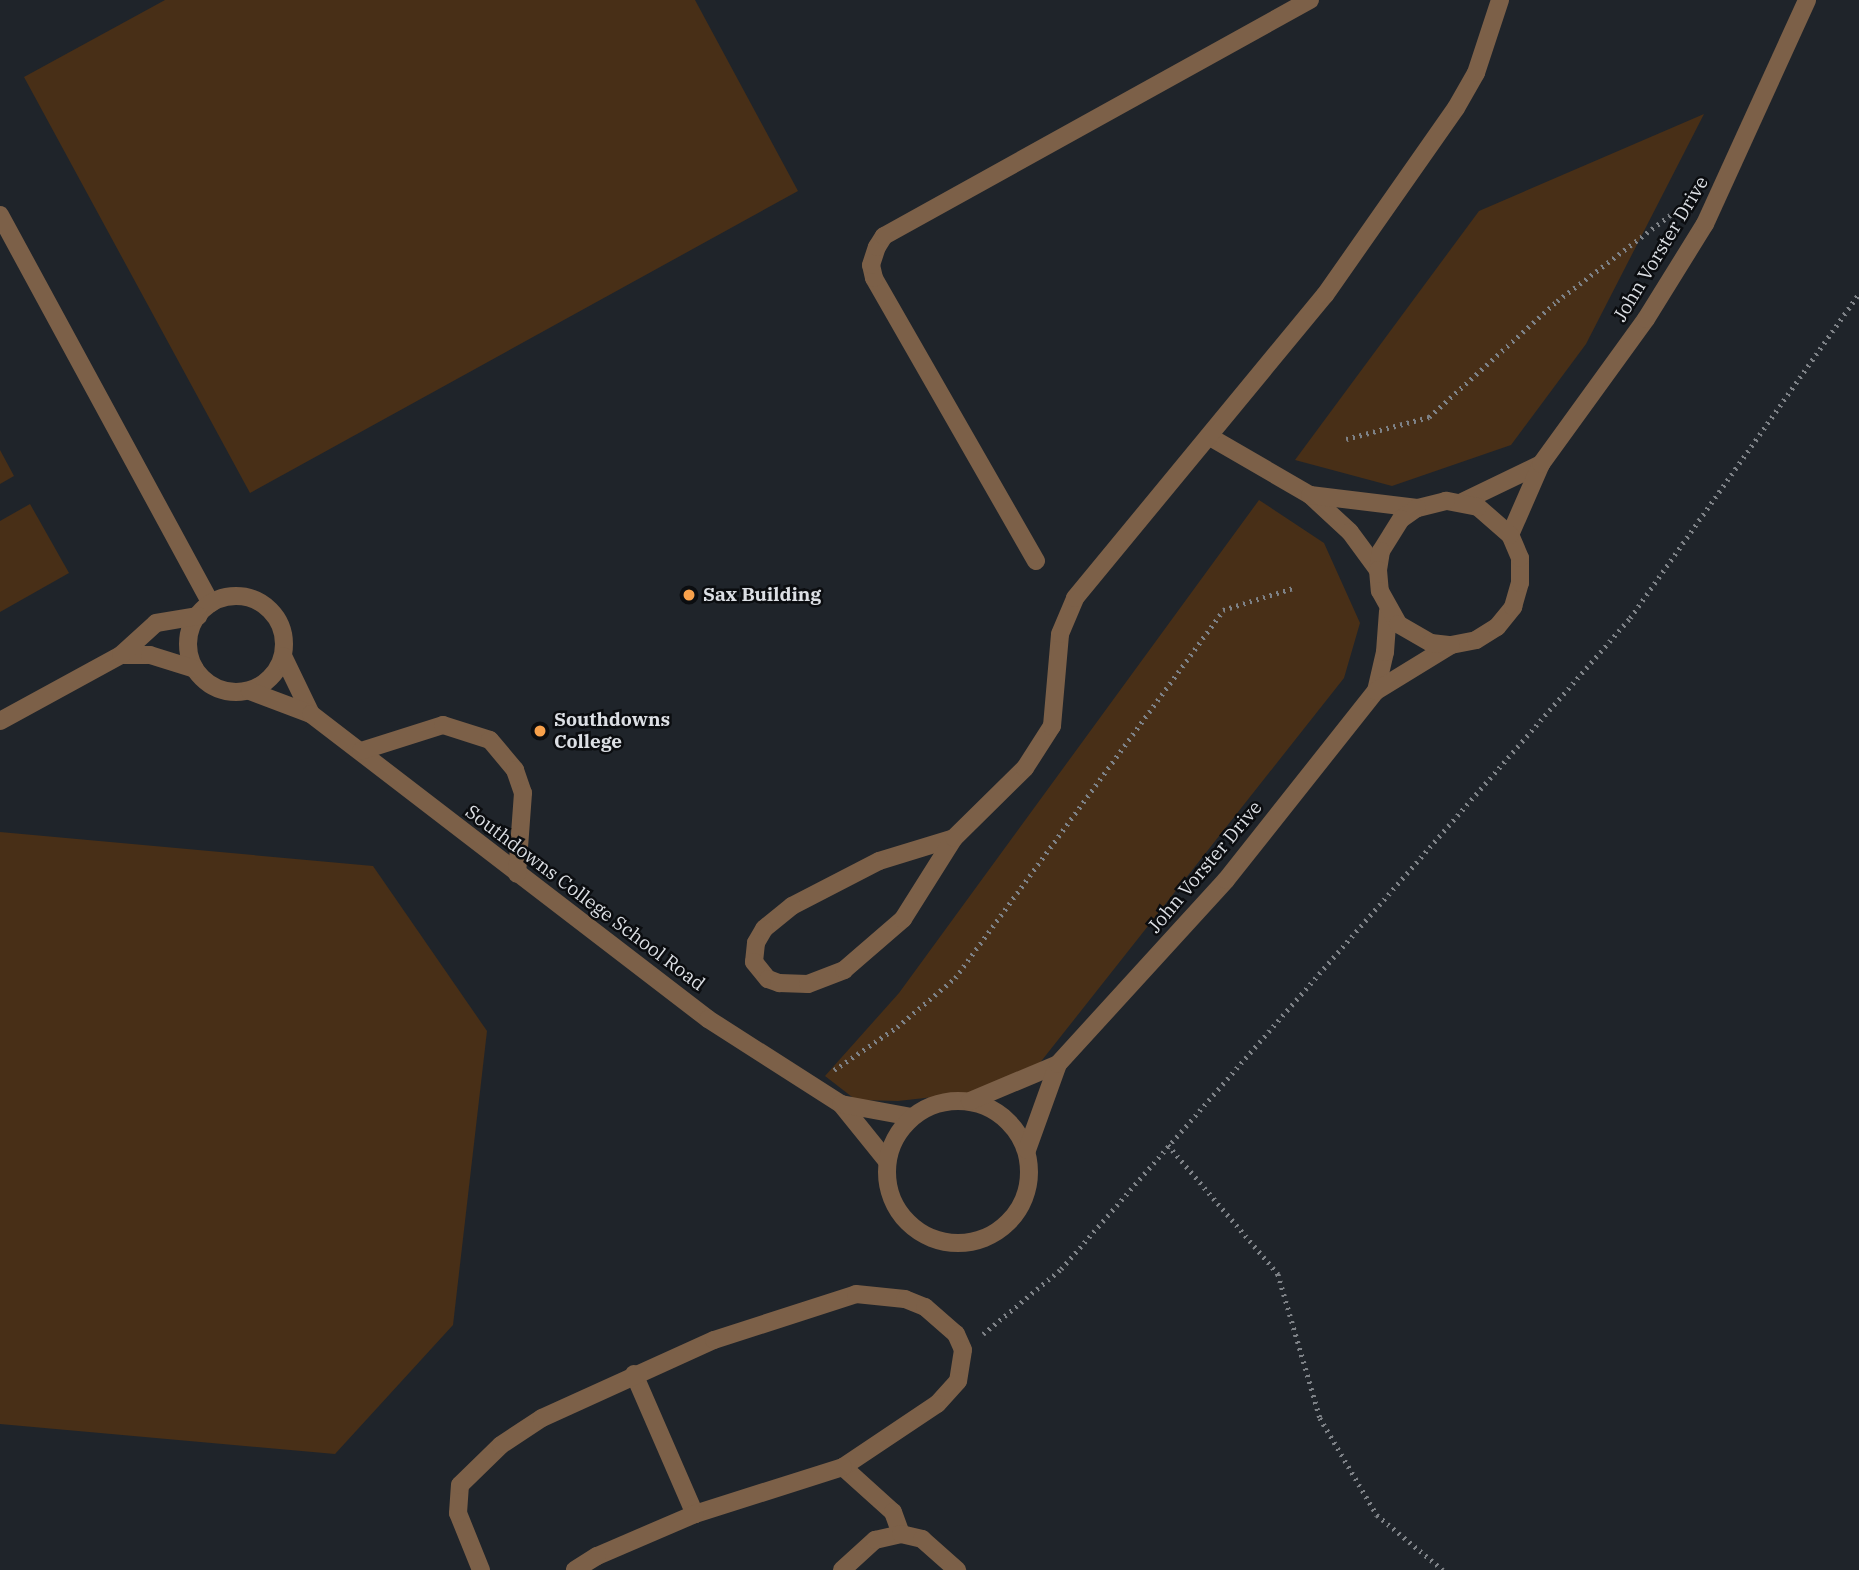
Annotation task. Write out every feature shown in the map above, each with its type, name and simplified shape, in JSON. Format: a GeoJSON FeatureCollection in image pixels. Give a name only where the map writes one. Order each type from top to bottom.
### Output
{"type":"FeatureCollection","features":[{"type":"Feature","properties":{"kind":"street"},"geometry":{"type":"LineString","coordinates":[[1036,561],[874,278],[871,265],[877,247],[884,236],[1310,0]]}},
{"type":"Feature","properties":{"kind":"street"},"geometry":{"type":"LineString","coordinates":[[954,838],[879,861],[792,906],[764,929],[756,943],[754,962],[768,979],[779,983],[808,984],[844,970],[903,919],[954,838],[1026,768],[1052,726],[1057,697],[1060,634],[1075,598],[1325,295],[1456,108],[1476,73],[1500,0]]}},
{"type":"Feature","properties":{"kind":"street","name":"John Vorster Drive"},"geometry":{"type":"LineString","coordinates":[[1510,535],[1541,464],[1646,319],[1705,224],[1807,0]]}},
{"type":"Feature","properties":{"kind":"street"},"geometry":{"type":"LineString","coordinates":[[0,215],[211,603]]}},
{"type":"Feature","properties":{"kind":"street"},"geometry":{"type":"LineString","coordinates":[[1210,437],[1310,495],[1350,532],[1378,570],[1388,611],[1412,635],[1451,645],[1476,640],[1497,627],[1513,607],[1520,570],[1510,535],[1493,516],[1462,502],[1417,508],[1310,495]]}},
{"type":"Feature","properties":{"kind":"street","name":"John Vorster Drive"},"geometry":{"type":"LineString","coordinates":[[1462,502],[1541,464]]}},
{"type":"Feature","properties":{"kind":"street"},"geometry":{"type":"LineString","coordinates":[[1378,570],[1389,534],[1417,508]]}},
{"type":"Feature","properties":{"kind":"street"},"geometry":{"type":"LineString","coordinates":[[121,655],[150,655],[195,670],[225,691],[250,691],[271,678],[283,656],[282,631],[269,610],[248,597],[211,603],[198,616],[188,645],[195,670]]}},
{"type":"Feature","properties":{"kind":"street","name":"John Vorster Drive"},"geometry":{"type":"LineString","coordinates":[[1376,691],[1385,652],[1388,611]]}},
{"type":"Feature","properties":{"kind":"street"},"geometry":{"type":"LineString","coordinates":[[0,721],[121,655],[156,623],[198,616]]}},
{"type":"Feature","properties":{"kind":"street","name":"John Vorster Drive"},"geometry":{"type":"LineString","coordinates":[[1027,1150],[1058,1064],[1226,880],[1376,691],[1451,645]]}},
{"type":"Feature","properties":{"kind":"street","name":"Southdowns College School Road"},"geometry":{"type":"LineString","coordinates":[[283,656],[311,714]]}},
{"type":"Feature","properties":{"kind":"street","name":"Southdowns College School Road"},"geometry":{"type":"LineString","coordinates":[[250,691],[311,714],[708,1019],[841,1104],[887,1161]]}},
{"type":"Feature","properties":{"kind":"street"},"geometry":{"type":"LineString","coordinates":[[361,751],[443,725],[490,740],[515,770],[523,793],[517,874]]}},
{"type":"Feature","properties":{"kind":"street","name":"John Vorster Drive"},"geometry":{"type":"LineString","coordinates":[[970,1101],[1058,1064]]}},
{"type":"Feature","properties":{"kind":"street"},"geometry":{"type":"LineString","coordinates":[[950,1100],[970,1101],[1006,1118],[1027,1150],[1027,1187],[1011,1221],[990,1236],[966,1243],[941,1242],[918,1232],[899,1213],[888,1188],[887,1161],[895,1137],[912,1116],[950,1100]]}},
{"type":"Feature","properties":{"kind":"street","name":"Southdowns College School Road"},"geometry":{"type":"LineString","coordinates":[[841,1104],[912,1116]]}},
{"type":"Feature","properties":{"kind":"street"},"geometry":{"type":"LineString","coordinates":[[481,1570],[458,1513],[456,1499],[469,1473],[542,1418],[714,1340],[856,1294],[905,1299],[925,1307],[956,1334],[963,1350],[958,1381],[937,1404],[844,1467],[695,1514],[597,1556],[575,1570]]}},
{"type":"Feature","properties":{"kind":"street"},"geometry":{"type":"LineString","coordinates":[[634,1374],[695,1514]]}},
{"type":"Feature","properties":{"kind":"street"},"geometry":{"type":"LineString","coordinates":[[844,1467],[893,1512],[901,1534]]}},
{"type":"Feature","properties":{"kind":"street"},"geometry":{"type":"LineString","coordinates":[[842,1570],[875,1540],[901,1534],[922,1539],[957,1570]]}},
{"type":"Feature","properties":{"kind":"path"},"geometry":{"type":"LineString","coordinates":[[1346,439],[1429,417],[1557,301],[1689,201]]}},
{"type":"Feature","properties":{"kind":"path"},"geometry":{"type":"LineString","coordinates":[[963,1350],[1061,1269],[1630,618],[1859,293]]}},
{"type":"Feature","properties":{"kind":"path"},"geometry":{"type":"LineString","coordinates":[[811,1086],[897,1027],[956,978],[1223,610],[1293,588]]}},
{"type":"Feature","properties":{"kind":"path"},"geometry":{"type":"LineString","coordinates":[[1168,1145],[1278,1274],[1320,1418],[1377,1515],[1443,1570]]}},
{"type":"Feature","properties":{"kind":"shaded area"},"geometry":{"type":"Polygon","coordinates":[[[165,0],[695,0],[798,191],[250,493],[24,77],[165,0]]]}},
{"type":"Feature","properties":{"kind":"shaded area"},"geometry":{"type":"Polygon","coordinates":[[[1704,114],[1586,344],[1511,445],[1392,486],[1295,460],[1479,211],[1704,114]]]}},
{"type":"Feature","properties":{"kind":"shaded area"},"geometry":{"type":"Polygon","coordinates":[[[0,450],[14,476],[0,484],[0,450]]]}},
{"type":"Feature","properties":{"kind":"shaded area"},"geometry":{"type":"Polygon","coordinates":[[[1259,500],[1324,543],[1360,623],[1344,678],[1039,1064],[987,1091],[898,1101],[856,1100],[825,1076],[899,993],[1259,500]]]}},
{"type":"Feature","properties":{"kind":"shaded area"},"geometry":{"type":"Polygon","coordinates":[[[30,504],[69,573],[0,612],[0,521],[30,504]]]}},
{"type":"Feature","properties":{"kind":"shaded area"},"geometry":{"type":"Polygon","coordinates":[[[0,832],[373,866],[487,1031],[453,1325],[335,1454],[0,1424],[0,832]]]}},
{"type":"Feature","properties":{"kind":"place","name":"Sax Building"},"geometry":{"type":"Point","coordinates":[689,595]}},
{"type":"Feature","properties":{"kind":"place","name":"Southdowns College"},"geometry":{"type":"Point","coordinates":[540,731]}}]}
